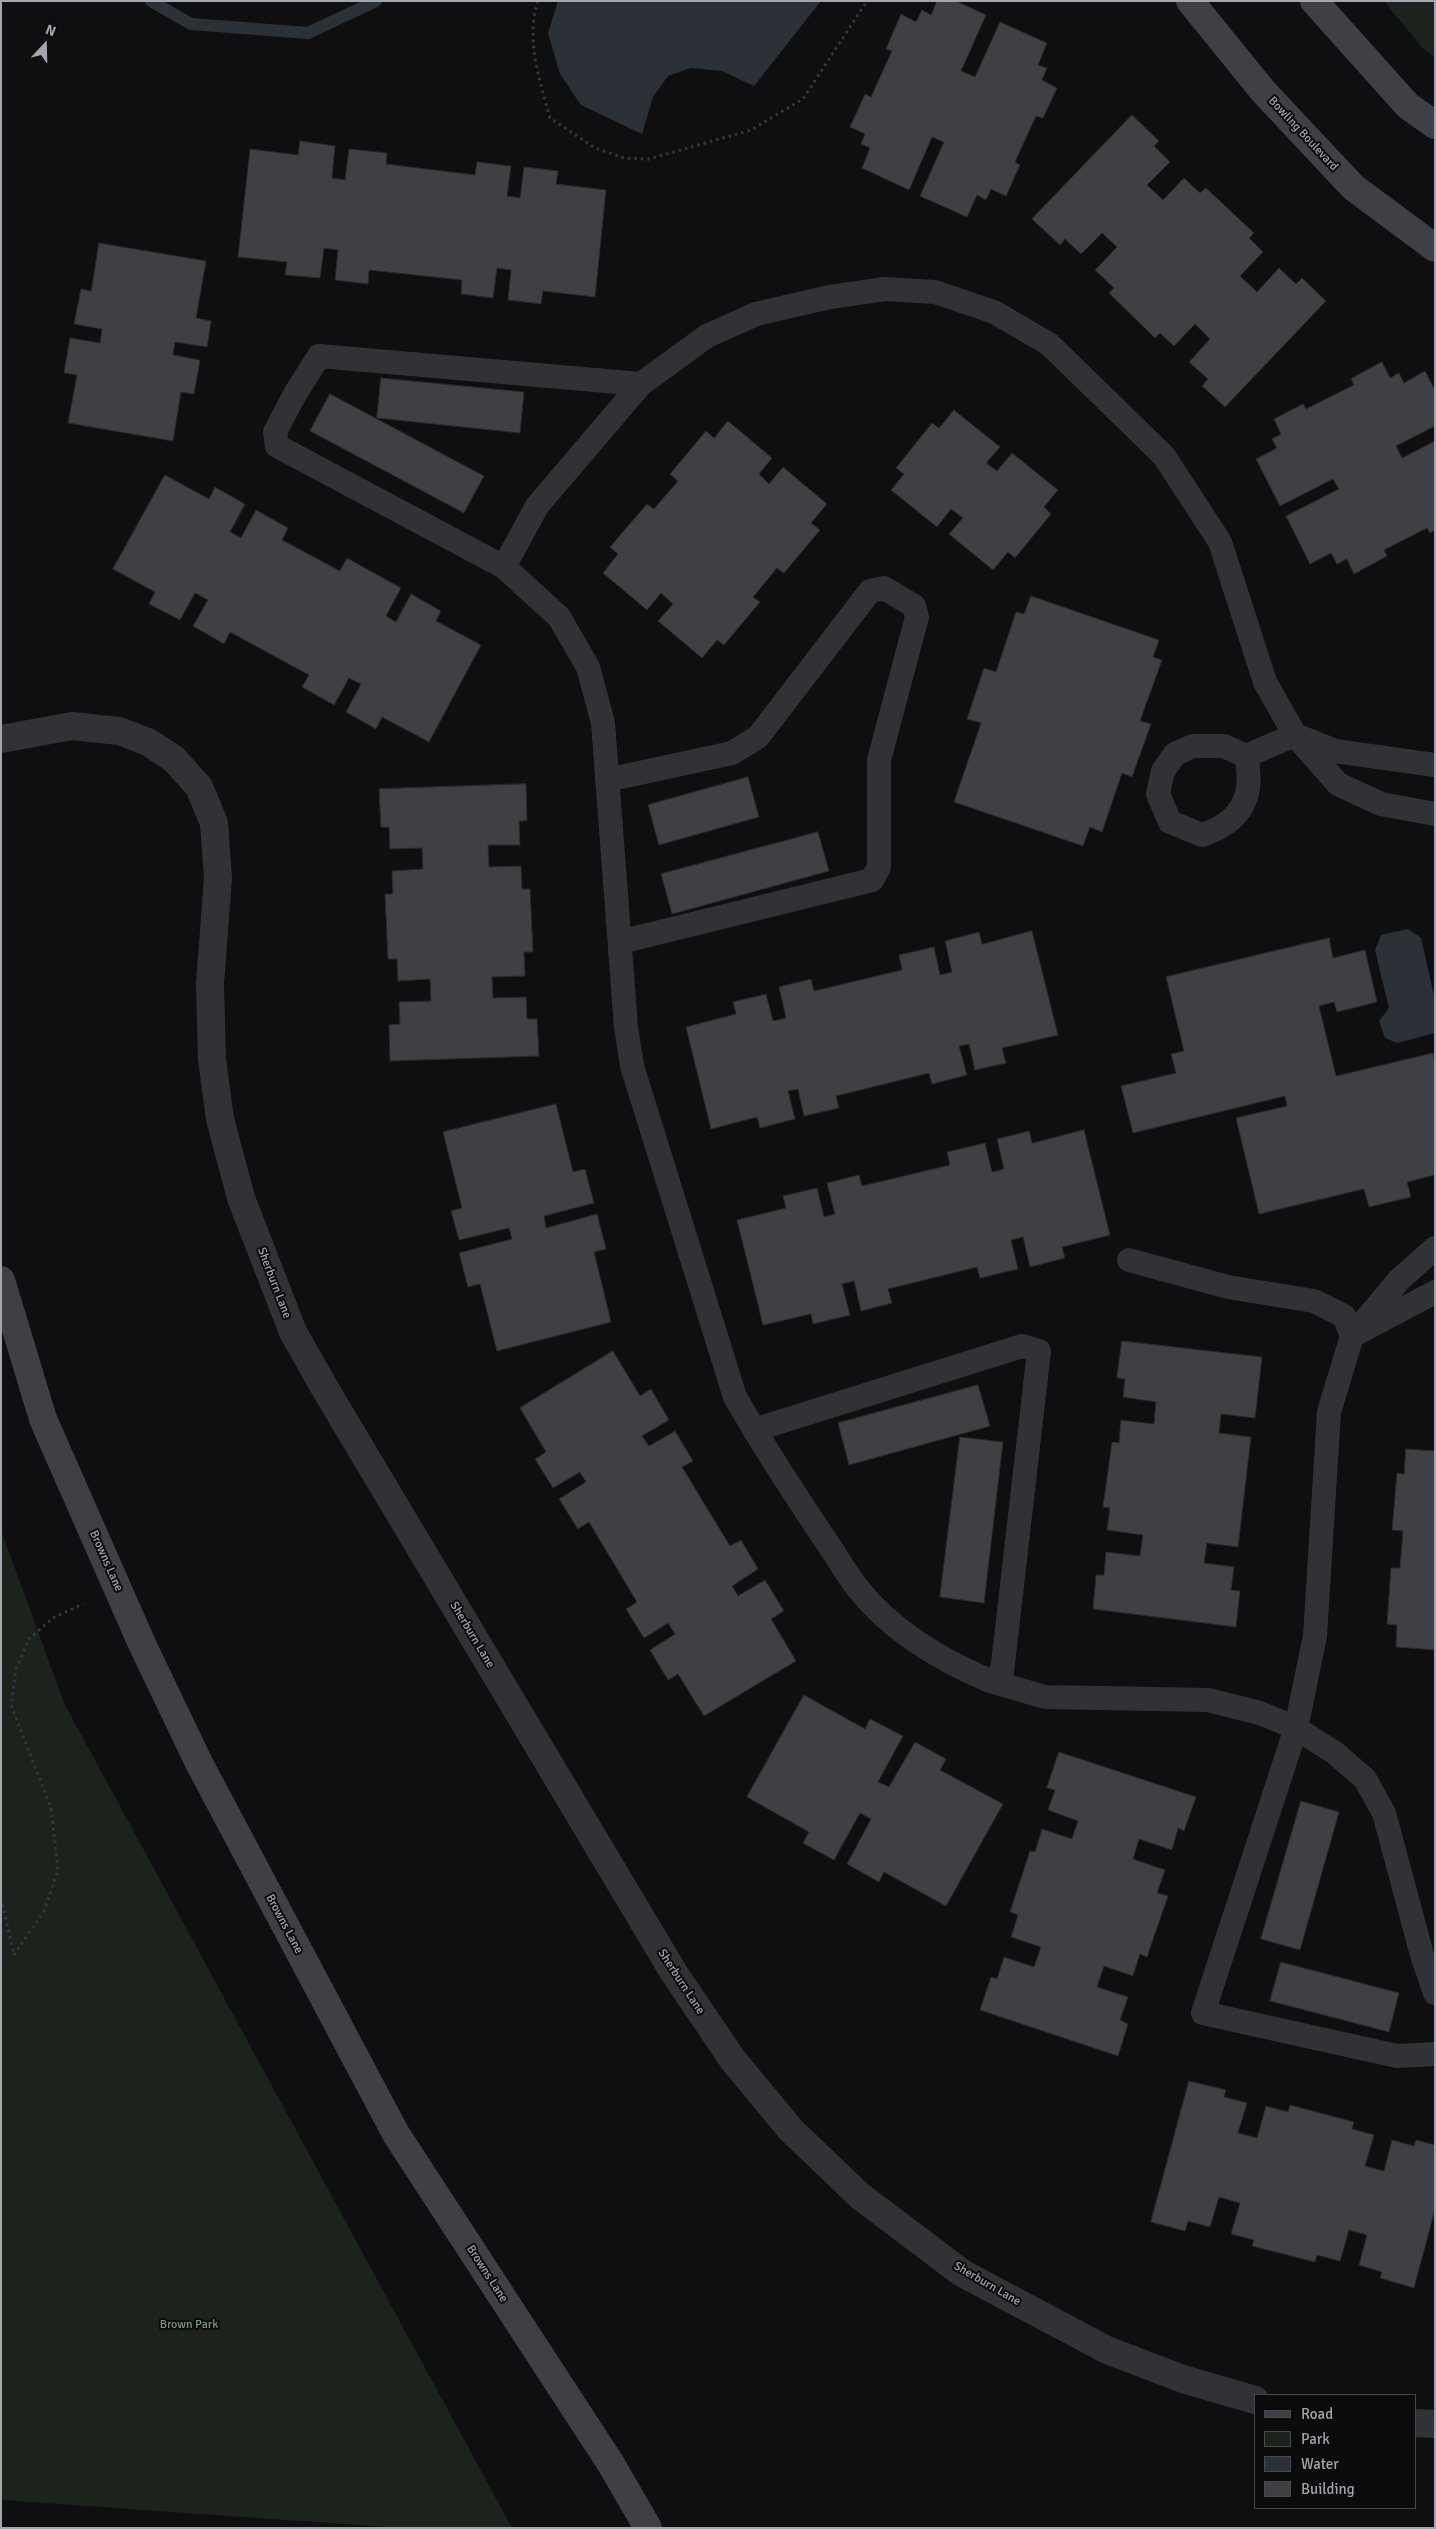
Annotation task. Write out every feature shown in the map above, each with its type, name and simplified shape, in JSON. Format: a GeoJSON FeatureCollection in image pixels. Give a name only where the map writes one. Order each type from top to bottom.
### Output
{"type":"FeatureCollection","features":[{"type":"Feature","properties":{"kind":"street","name":"Bowling Boulevard"},"geometry":{"type":"LineString","coordinates":[[1190,1],[1263,92],[1353,187],[1435,248]]}},
{"type":"Feature","properties":{"kind":"street"},"geometry":{"type":"LineString","coordinates":[[1314,1],[1408,106],[1435,125]]}},
{"type":"Feature","properties":{"kind":"street","name":"Sherburn Lane"},"geometry":{"type":"LineString","coordinates":[[1,739],[72,726],[119,731],[148,742],[174,759],[199,788],[214,823],[218,878],[210,984],[212,1059],[220,1118],[241,1198],[293,1332],[674,1973],[733,2060],[791,2130],[860,2196],[962,2273],[1107,2350],[1184,2379],[1254,2400]]}},
{"type":"Feature","properties":{"kind":"street","name":"Browns Lane"},"geometry":{"type":"LineString","coordinates":[[1,1280],[43,1418],[198,1763],[396,2134],[611,2464],[648,2528]]}},
{"type":"Feature","properties":{"kind":"street"},"geometry":{"type":"LineString","coordinates":[[1416,2423],[1435,2424]]}},
{"type":"Feature","properties":{"kind":"lane"},"geometry":{"type":"LineString","coordinates":[[504,567],[537,506],[641,384],[707,336],[756,314],[830,297],[885,289],[935,292],[994,312],[1049,344],[1164,456],[1220,542],[1265,682],[1295,735],[1338,784],[1380,804],[1435,814]]}},
{"type":"Feature","properties":{"kind":"lane"},"geometry":{"type":"LineString","coordinates":[[641,384],[319,356],[295,394],[275,432],[277,446],[504,567],[559,617],[588,667],[603,723],[626,1027],[632,1066],[735,1397],[754,1430],[861,1592],[900,1629],[956,1667],[990,1681],[1045,1697],[1208,1700],[1260,1714],[1296,1728],[1336,1753],[1365,1779],[1384,1813],[1422,1955],[1435,1993]]}},
{"type":"Feature","properties":{"kind":"lane"},"geometry":{"type":"LineString","coordinates":[[607,780],[732,753],[758,737],[870,591],[884,588],[914,606],[917,617],[879,760],[879,867],[872,880],[620,942]]}},
{"type":"Feature","properties":{"kind":"lane"},"geometry":{"type":"LineString","coordinates":[[1246,756],[1295,735],[1334,751],[1435,765]]}},
{"type":"Feature","properties":{"kind":"lane"},"geometry":{"type":"LineString","coordinates":[[1435,1248],[1399,1280],[1352,1336],[1329,1412],[1316,1636],[1296,1728],[1203,2013],[1397,2056],[1435,2054]]}},
{"type":"Feature","properties":{"kind":"lane"},"geometry":{"type":"LineString","coordinates":[[1128,1260],[1228,1287],[1314,1301],[1344,1316],[1352,1336]]}},
{"type":"Feature","properties":{"kind":"lane"},"geometry":{"type":"LineString","coordinates":[[1352,1336],[1435,1292]]}},
{"type":"Feature","properties":{"kind":"lane"},"geometry":{"type":"LineString","coordinates":[[754,1430],[1022,1346],[1039,1351],[1002,1672],[990,1681]]}},
{"type":"Feature","properties":{"kind":"path"},"geometry":{"type":"LineString","coordinates":[[538,1],[533,16],[536,66],[550,118],[594,148],[624,158],[649,159],[751,130],[803,99],[867,1]]}},
{"type":"Feature","properties":{"kind":"path"},"geometry":{"type":"LineString","coordinates":[[1,1898],[14,1955],[44,1911],[58,1870],[51,1808],[11,1705],[16,1669],[29,1638],[53,1618],[118,1588]]}},
{"type":"Feature","properties":{"kind":"green space"},"geometry":{"type":"Polygon","coordinates":[[[1384,1],[1435,1],[1435,57],[1424,50],[1384,1]]]}},
{"type":"Feature","properties":{"kind":"green space","name":"Brown Park"},"geometry":{"type":"Polygon","coordinates":[[[1,1530],[64,1703],[512,2528],[401,2528],[1,2500],[1,1530]]]}},
{"type":"Feature","properties":{"kind":"water"},"geometry":{"type":"Polygon","coordinates":[[[558,1],[821,1],[754,86],[722,71],[691,68],[668,76],[653,97],[642,134],[581,105],[560,74],[548,33],[558,1]]]}},
{"type":"Feature","properties":{"kind":"water"},"geometry":{"type":"Polygon","coordinates":[[[1408,929],[1421,938],[1435,1000],[1435,1033],[1397,1043],[1385,1038],[1379,1021],[1389,1008],[1375,950],[1381,935],[1408,929]]]}},
{"type":"Feature","properties":{"kind":"building"},"geometry":{"type":"Polygon","coordinates":[[[937,1],[956,1],[986,15],[961,71],[975,77],[1000,22],[1047,43],[1038,65],[1047,68],[1042,80],[1057,88],[1043,118],[1036,116],[1015,162],[1020,165],[1006,196],[991,189],[986,200],[977,195],[967,217],[920,196],[944,142],[932,137],[909,190],[862,168],[870,148],[861,144],[865,134],[850,127],[865,94],[871,97],[892,51],[886,49],[901,14],[916,22],[922,10],[931,15],[937,1]]]}},
{"type":"Feature","properties":{"kind":"building"},"geometry":{"type":"Polygon","coordinates":[[[1132,115],[1159,141],[1154,146],[1170,162],[1147,185],[1163,200],[1184,178],[1200,193],[1206,188],[1254,233],[1249,238],[1263,252],[1240,276],[1257,292],[1279,268],[1296,284],[1302,278],[1326,301],[1225,407],[1202,386],[1208,379],[1189,362],[1210,339],[1195,324],[1174,346],[1160,333],[1155,338],[1109,293],[1114,288],[1095,270],[1117,247],[1102,233],[1081,254],[1065,239],[1060,245],[1032,219],[1132,115]]]}},
{"type":"Feature","properties":{"kind":"building"},"geometry":{"type":"Polygon","coordinates":[[[300,141],[335,146],[332,178],[345,180],[349,149],[387,153],[386,164],[475,175],[477,162],[511,166],[507,196],[520,198],[524,167],[558,171],[556,184],[606,190],[595,297],[543,291],[541,304],[508,300],[511,270],[497,268],[493,298],[461,294],[462,280],[369,270],[368,284],[335,280],[338,250],[324,248],[320,278],[285,275],[287,262],[238,257],[250,149],[298,155],[300,141]]]}},
{"type":"Feature","properties":{"kind":"building"},"geometry":{"type":"Polygon","coordinates":[[[99,243],[206,261],[196,318],[211,321],[207,347],[175,342],[173,355],[200,360],[194,394],[181,392],[173,441],[68,423],[77,375],[64,373],[70,338],[100,343],[102,329],[74,324],[81,289],[91,291],[99,243]]]}},
{"type":"Feature","properties":{"kind":"building"},"geometry":{"type":"Polygon","coordinates":[[[1382,362],[1390,378],[1399,373],[1404,383],[1425,371],[1435,390],[1435,426],[1396,446],[1402,458],[1435,441],[1435,530],[1430,533],[1427,528],[1384,550],[1387,556],[1354,574],[1347,559],[1337,564],[1331,553],[1310,564],[1286,516],[1339,489],[1333,479],[1280,506],[1256,459],[1277,448],[1272,439],[1281,434],[1274,419],[1303,404],[1306,409],[1354,385],[1351,379],[1382,362]]]}},
{"type":"Feature","properties":{"kind":"building"},"geometry":{"type":"Polygon","coordinates":[[[381,378],[524,392],[520,433],[377,418],[381,378]]]}},
{"type":"Feature","properties":{"kind":"building"},"geometry":{"type":"Polygon","coordinates":[[[330,394],[484,476],[464,513],[310,431],[330,394]]]}},
{"type":"Feature","properties":{"kind":"building"},"geometry":{"type":"Polygon","coordinates":[[[954,410],[1000,447],[986,463],[997,471],[1012,453],[1058,490],[1044,507],[1051,514],[1015,558],[1008,552],[993,570],[949,534],[963,518],[951,509],[937,527],[891,490],[904,474],[896,468],[932,423],[939,428],[954,410]]]}},
{"type":"Feature","properties":{"kind":"building"},"geometry":{"type":"Polygon","coordinates":[[[728,421],[772,458],[759,474],[769,484],[783,467],[827,504],[811,523],[820,530],[784,573],[777,568],[753,597],[760,602],[724,645],[717,640],[702,658],[658,621],[673,604],[661,593],[647,610],[603,573],[618,554],[610,547],[647,504],[654,509],[678,481],[670,474],[706,431],[714,438],[728,421]]]}},
{"type":"Feature","properties":{"kind":"building"},"geometry":{"type":"Polygon","coordinates":[[[165,475],[209,499],[215,487],[245,504],[230,532],[241,538],[256,510],[288,528],[282,540],[340,571],[347,558],[401,588],[386,616],[396,622],[411,594],[441,611],[436,621],[481,645],[429,742],[382,717],[376,729],[346,712],[361,684],[349,678],[334,705],[302,687],[309,675],[230,632],[224,644],[193,626],[208,600],[195,593],[180,620],[149,604],[155,592],[113,569],[165,475]]]}},
{"type":"Feature","properties":{"kind":"building"},"geometry":{"type":"Polygon","coordinates":[[[1031,596],[1159,640],[1153,657],[1162,660],[1140,721],[1151,724],[1132,777],[1122,773],[1102,832],[1090,827],[1083,846],[954,802],[981,723],[967,719],[984,668],[996,672],[1016,612],[1024,614],[1031,596]]]}},
{"type":"Feature","properties":{"kind":"building"},"geometry":{"type":"Polygon","coordinates":[[[748,777],[759,817],[659,845],[648,805],[748,777]]]}},
{"type":"Feature","properties":{"kind":"building"},"geometry":{"type":"Polygon","coordinates":[[[526,784],[527,821],[519,821],[520,845],[488,845],[489,867],[521,866],[522,889],[530,889],[533,952],[524,952],[525,976],[492,977],[493,998],[526,997],[527,1019],[537,1019],[539,1056],[390,1061],[389,1025],[400,1024],[399,1002],[431,1001],[430,979],[398,981],[397,959],[388,959],[385,894],[393,894],[392,871],[423,869],[422,848],[390,849],[389,827],[381,827],[379,789],[526,784]]]}},
{"type":"Feature","properties":{"kind":"building"},"geometry":{"type":"Polygon","coordinates":[[[818,832],[829,871],[672,914],[661,874],[818,832]]]}},
{"type":"Feature","properties":{"kind":"building"},"geometry":{"type":"Polygon","coordinates":[[[1032,931],[1058,1035],[1002,1048],[1006,1063],[975,1070],[969,1044],[959,1046],[967,1075],[932,1084],[929,1073],[836,1096],[839,1108],[804,1116],[798,1089],[788,1091],[795,1119],[760,1128],[757,1117],[711,1129],[686,1027],[736,1014],[733,1002],[766,994],[773,1021],[786,1018],[779,987],[811,979],[814,991],[902,970],[899,955],[934,947],[940,975],[952,972],[945,941],[979,932],[982,944],[1032,931]]]}},
{"type":"Feature","properties":{"kind":"building"},"geometry":{"type":"Polygon","coordinates":[[[1329,938],[1333,958],[1365,950],[1377,1002],[1337,1012],[1334,1002],[1319,1006],[1336,1076],[1433,1053],[1435,1062],[1435,1175],[1407,1182],[1411,1197],[1369,1207],[1364,1189],[1259,1214],[1236,1118],[1287,1106],[1285,1096],[1133,1133],[1121,1086],[1176,1073],[1171,1054],[1184,1051],[1166,977],[1329,938]]]}},
{"type":"Feature","properties":{"kind":"building"},"geometry":{"type":"Polygon","coordinates":[[[556,1104],[573,1172],[585,1169],[594,1203],[544,1216],[546,1228],[597,1214],[606,1249],[594,1252],[611,1322],[497,1351],[480,1284],[468,1287],[459,1253],[512,1239],[509,1228],[459,1240],[451,1211],[462,1208],[443,1132],[556,1104]]]}},
{"type":"Feature","properties":{"kind":"building"},"geometry":{"type":"Polygon","coordinates":[[[1084,1130],[1110,1235],[1062,1247],[1065,1258],[1030,1267],[1023,1237],[1011,1240],[1018,1269],[980,1278],[977,1267],[888,1289],[892,1303],[861,1311],[854,1281],[842,1284],[850,1315],[813,1324],[811,1314],[763,1325],[737,1220],[786,1208],[783,1196],[817,1188],[824,1217],[835,1214],[827,1183],[859,1175],[862,1186],[950,1165],[947,1152],[985,1143],[992,1172],[1004,1169],[997,1139],[1029,1131],[1032,1143],[1084,1130]]]}},
{"type":"Feature","properties":{"kind":"building"},"geometry":{"type":"Polygon","coordinates":[[[1122,1341],[1262,1357],[1255,1418],[1221,1414],[1219,1433],[1251,1437],[1238,1547],[1207,1543],[1204,1563],[1234,1567],[1231,1590],[1240,1591],[1236,1627],[1093,1609],[1096,1575],[1104,1575],[1106,1552],[1140,1556],[1143,1535],[1107,1530],[1110,1508],[1103,1507],[1112,1442],[1119,1443],[1121,1420],[1154,1424],[1156,1402],[1123,1397],[1125,1379],[1117,1378],[1122,1341]]]}},
{"type":"Feature","properties":{"kind":"building"},"geometry":{"type":"Polygon","coordinates":[[[613,1351],[640,1396],[651,1389],[669,1420],[642,1436],[649,1446],[675,1431],[693,1461],[682,1467],[730,1546],[741,1540],[758,1569],[732,1586],[738,1596],[765,1580],[784,1611],[771,1619],[796,1661],[704,1716],[678,1674],[668,1680],[650,1650],[675,1634],[668,1623],[644,1638],[626,1609],[637,1602],[589,1522],[578,1529],[559,1499],[586,1482],[580,1472],[553,1488],[535,1459],[546,1452],[520,1408],[613,1351]]]}},
{"type":"Feature","properties":{"kind":"building"},"geometry":{"type":"Polygon","coordinates":[[[978,1385],[990,1426],[849,1465],[838,1423],[978,1385]]]}},
{"type":"Feature","properties":{"kind":"building"},"geometry":{"type":"Polygon","coordinates":[[[960,1437],[1003,1442],[984,1603],[940,1597],[960,1437]]]}},
{"type":"Feature","properties":{"kind":"building"},"geometry":{"type":"Polygon","coordinates":[[[1406,1449],[1435,1451],[1435,1650],[1396,1647],[1397,1625],[1387,1624],[1391,1568],[1400,1568],[1403,1531],[1392,1530],[1397,1473],[1404,1474],[1406,1449]]]}},
{"type":"Feature","properties":{"kind":"building"},"geometry":{"type":"Polygon","coordinates":[[[804,1695],[865,1729],[870,1719],[903,1736],[878,1782],[889,1787],[915,1742],[946,1759],[940,1770],[1003,1804],[946,1906],[884,1872],[879,1882],[847,1864],[871,1819],[860,1813],[834,1860],[803,1843],[809,1832],[747,1797],[804,1695]]]}},
{"type":"Feature","properties":{"kind":"building"},"geometry":{"type":"Polygon","coordinates":[[[1059,1752],[1196,1797],[1184,1831],[1178,1828],[1172,1850],[1139,1839],[1133,1859],[1165,1870],[1157,1893],[1168,1896],[1147,1957],[1140,1954],[1133,1976],[1104,1966],[1097,1987],[1128,1997],[1120,2020],[1128,2024],[1118,2056],[980,2010],[991,1977],[997,1979],[1004,1957],[1034,1967],[1041,1947],[1011,1937],[1018,1915],[1010,1912],[1030,1851],[1035,1852],[1042,1829],[1072,1839],[1078,1821],[1048,1810],[1055,1790],[1047,1788],[1059,1752]]]}},
{"type":"Feature","properties":{"kind":"building"},"geometry":{"type":"Polygon","coordinates":[[[1301,1801],[1339,1812],[1300,1950],[1261,1939],[1301,1801]]]}},
{"type":"Feature","properties":{"kind":"building"},"geometry":{"type":"Polygon","coordinates":[[[1281,1962],[1399,1993],[1389,2032],[1270,2001],[1281,1962]]]}},
{"type":"Feature","properties":{"kind":"building"},"geometry":{"type":"Polygon","coordinates":[[[1189,2081],[1226,2090],[1224,2097],[1247,2103],[1238,2133],[1257,2138],[1266,2106],[1288,2112],[1290,2105],[1354,2122],[1352,2129],[1374,2135],[1365,2166],[1384,2171],[1392,2140],[1414,2146],[1416,2140],[1435,2145],[1435,2209],[1414,2288],[1380,2278],[1382,2272],[1359,2265],[1367,2235],[1349,2230],[1340,2261],[1317,2255],[1315,2262],[1252,2246],[1254,2240],[1231,2234],[1240,2203],[1219,2197],[1210,2227],[1188,2221],[1185,2231],[1151,2222],[1189,2081]]]}},
{"type":"Feature","properties":{"kind":"waterway"},"geometry":{"type":"LineString","coordinates":[[151,1],[191,24],[308,33],[376,1]]}}]}
